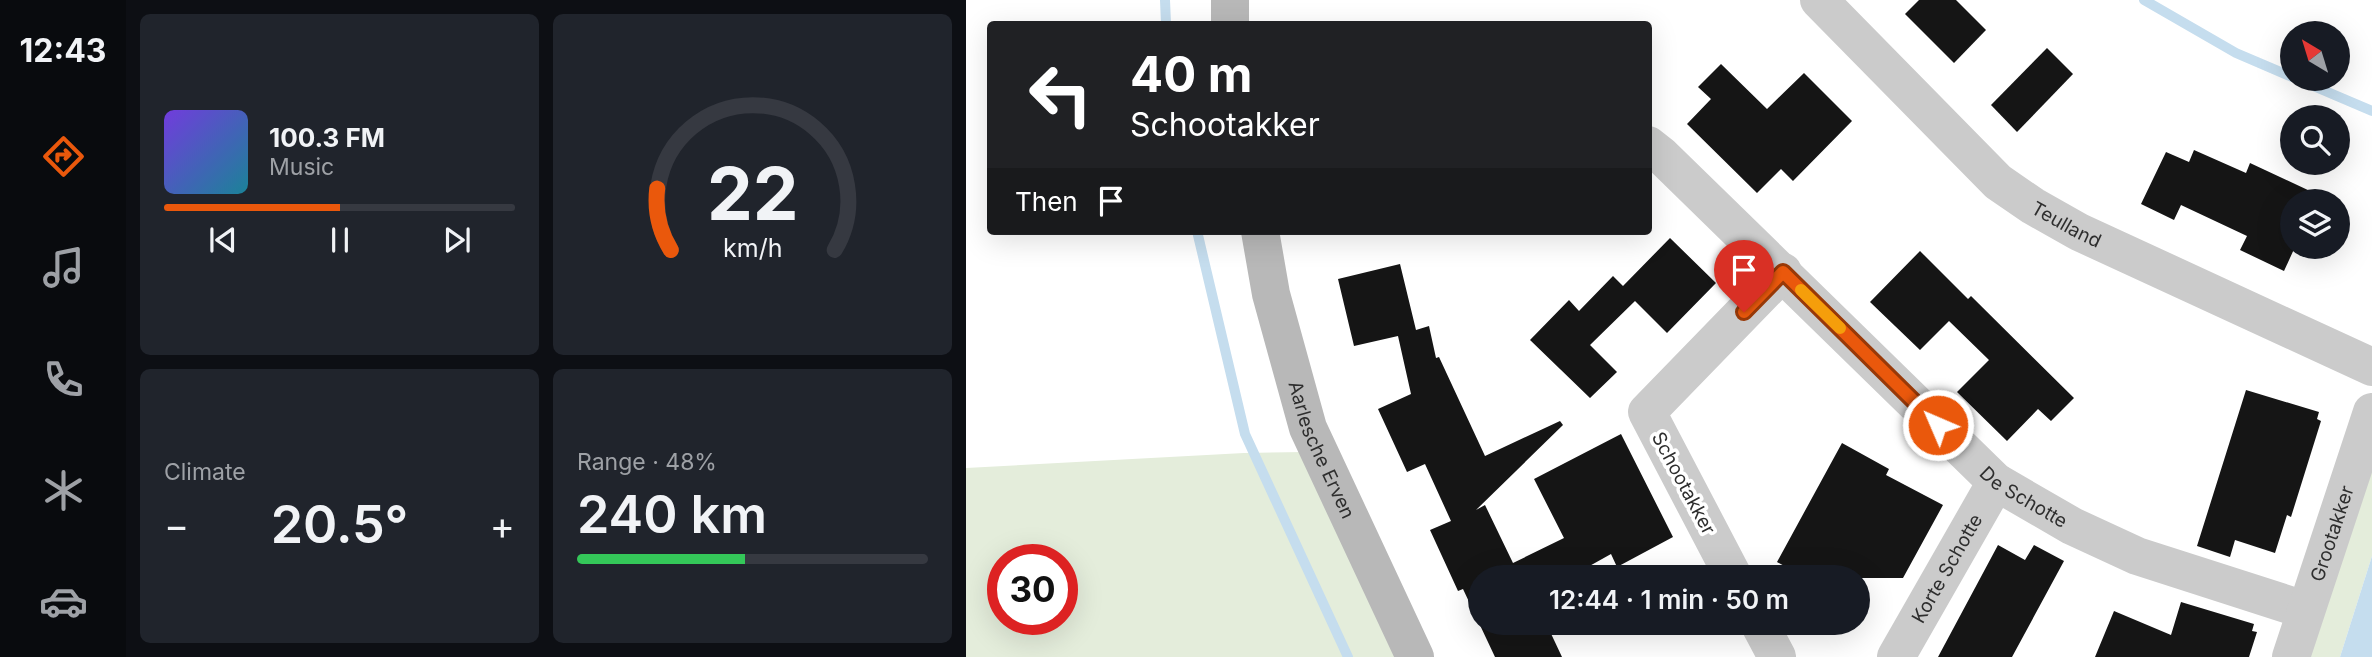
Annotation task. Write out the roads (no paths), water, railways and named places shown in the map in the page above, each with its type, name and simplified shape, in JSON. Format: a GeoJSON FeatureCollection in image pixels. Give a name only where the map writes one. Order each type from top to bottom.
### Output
{"type":"FeatureCollection","features":[{"type":"Feature","properties":{"kind":"street"},"geometry":{"type":"LineString","coordinates":[[1230,0],[1230,21]]}},
{"type":"Feature","properties":{"kind":"street","name":"Teulland"},"geometry":{"type":"LineString","coordinates":[[1819,0],[1998,182],[2033,206],[2079,232],[2372,367]]}},
{"type":"Feature","properties":{"kind":"street","name":"De Schotte"},"geometry":{"type":"LineString","coordinates":[[1652,148],[1783,272],[1996,482],[2073,526],[2137,556],[2305,610]]}},
{"type":"Feature","properties":{"kind":"street","name":"Aarlesche Erven"},"geometry":{"type":"LineString","coordinates":[[1260,235],[1271,294],[1308,428],[1415,657]]}},
{"type":"Feature","properties":{"kind":"street","name":"Schootakker"},"geometry":{"type":"LineString","coordinates":[[1727,565],[1647,412],[1783,272]]}},
{"type":"Feature","properties":{"kind":"street","name":"Grootakker"},"geometry":{"type":"LineString","coordinates":[[2291,657],[2372,412]]}},
{"type":"Feature","properties":{"kind":"street","name":"Korte Schotte"},"geometry":{"type":"LineString","coordinates":[[1896,657],[1996,482]]}},
{"type":"Feature","properties":{"kind":"street"},"geometry":{"type":"LineString","coordinates":[[1765,635],[1777,657]]}},
{"type":"Feature","properties":{"kind":"water"},"geometry":{"type":"Polygon","coordinates":[[[2372,556],[2372,657],[2340,657],[2372,556]]]}},
{"type":"Feature","properties":{"kind":"waterway"},"geometry":{"type":"LineString","coordinates":[[1165,0],[1166,21]]}},
{"type":"Feature","properties":{"kind":"waterway"},"geometry":{"type":"LineString","coordinates":[[2144,0],[2236,53],[2280,72]]}},
{"type":"Feature","properties":{"kind":"waterway"},"geometry":{"type":"LineString","coordinates":[[2325,91],[2372,111]]}},
{"type":"Feature","properties":{"kind":"waterway"},"geometry":{"type":"LineString","coordinates":[[1198,235],[1245,434],[1348,657]]}}]}
